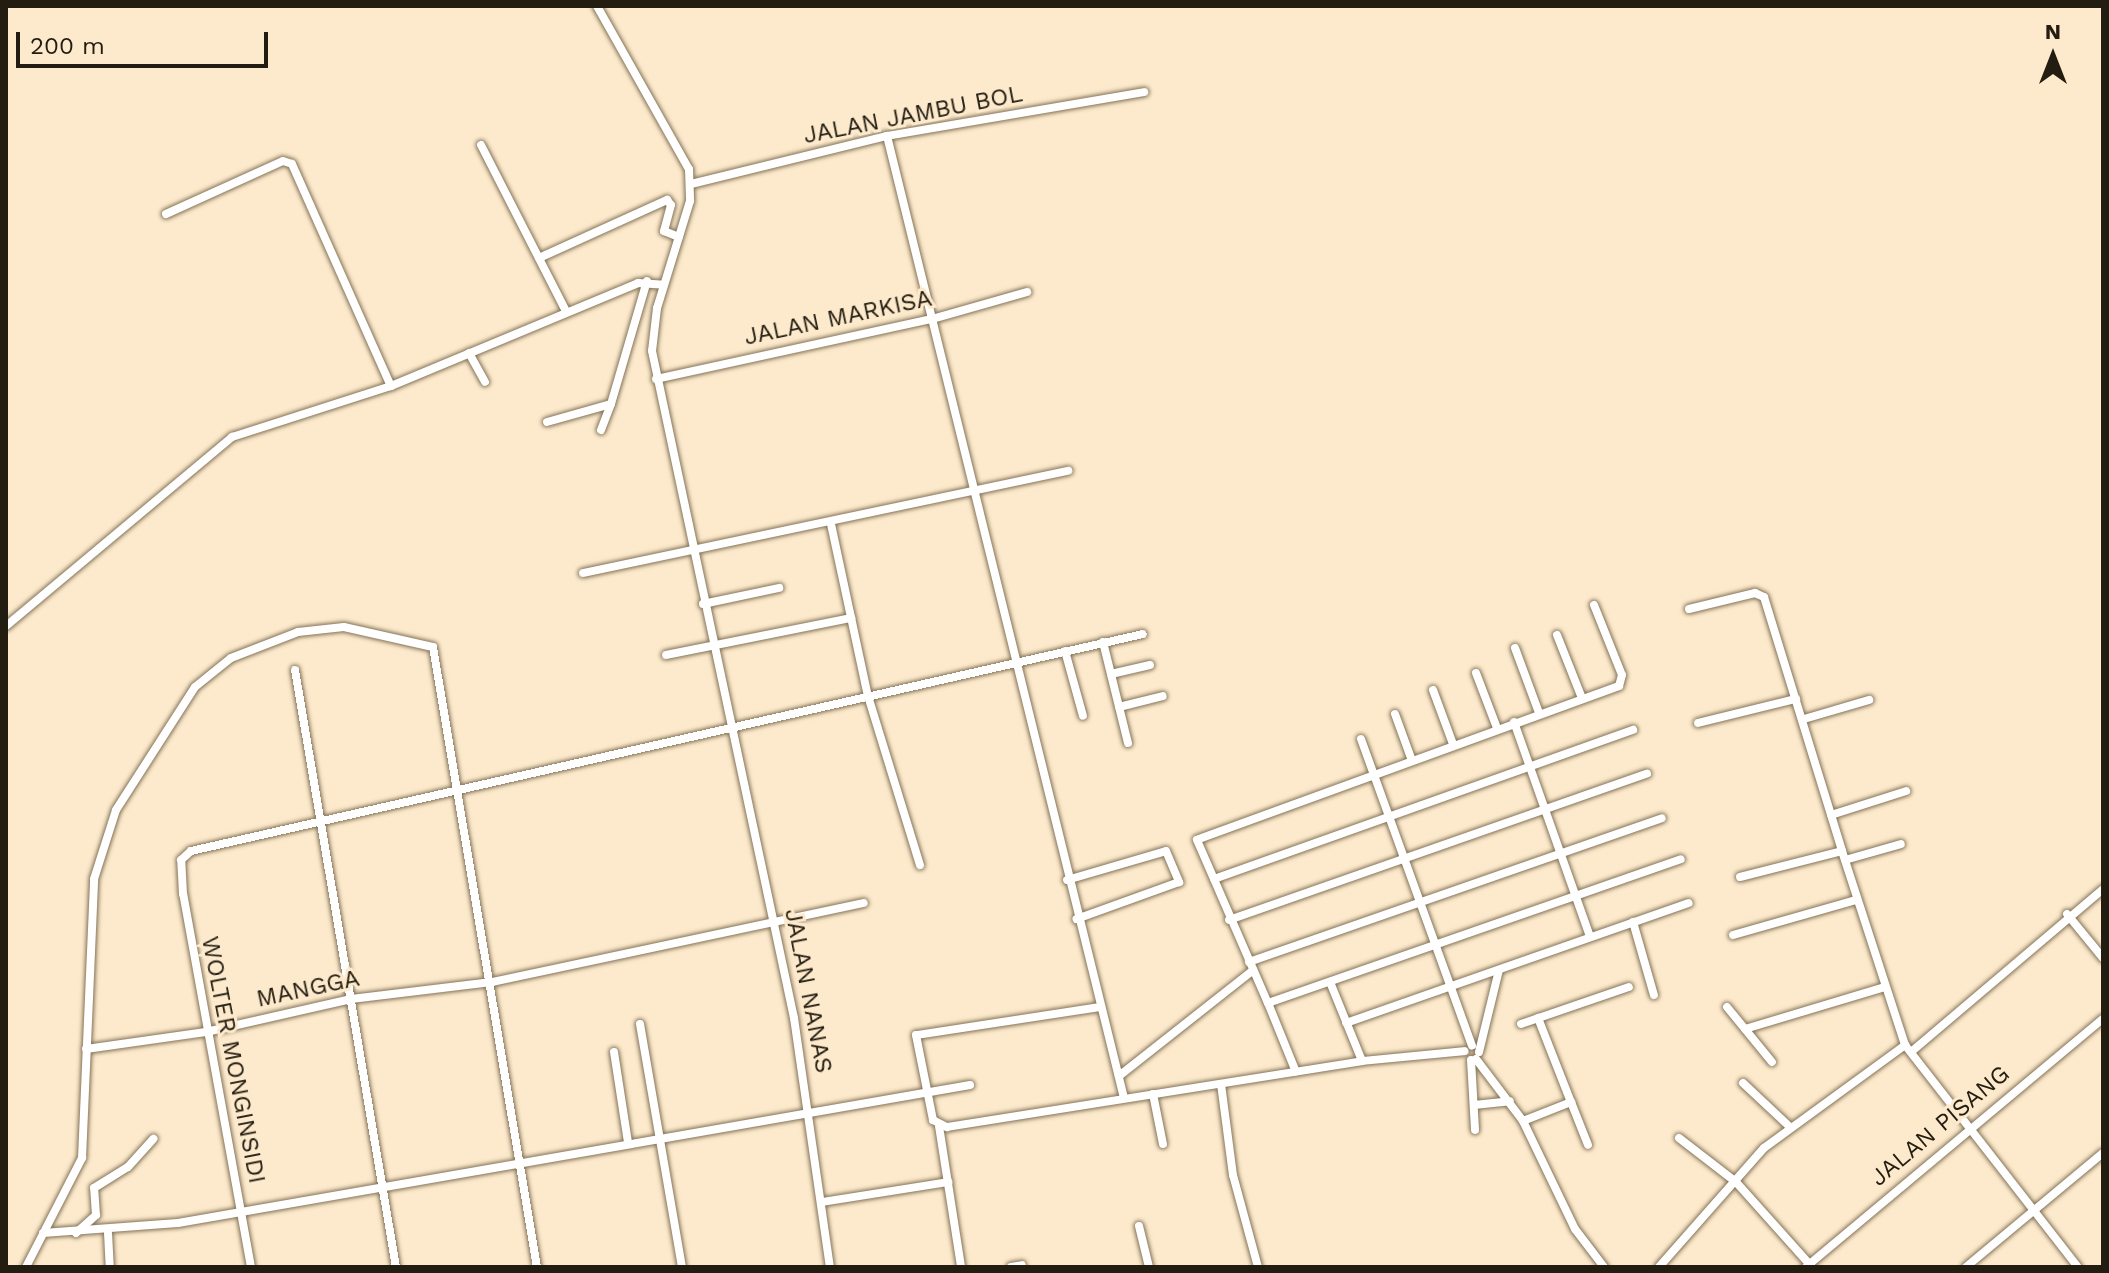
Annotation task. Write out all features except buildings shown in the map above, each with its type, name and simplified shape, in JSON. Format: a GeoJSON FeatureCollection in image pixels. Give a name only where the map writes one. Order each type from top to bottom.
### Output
{"type":"FeatureCollection","features":[{"type":"Feature","properties":{"kind":"street"},"geometry":{"type":"LineString","coordinates":[[597,6],[676,135],[691,184],[679,237],[655,283],[601,430]]}},
{"type":"Feature","properties":{"kind":"street","name":"JALAN JAMBU BOL"},"geometry":{"type":"LineString","coordinates":[[691,184],[887,136],[1144,92]]}},
{"type":"Feature","properties":{"kind":"street"},"geometry":{"type":"LineString","coordinates":[[887,136],[1012,662],[1124,1098]]}},
{"type":"Feature","properties":{"kind":"street"},"geometry":{"type":"LineString","coordinates":[[481,145],[566,311]]}},
{"type":"Feature","properties":{"kind":"street"},"geometry":{"type":"LineString","coordinates":[[166,214],[283,161],[292,164],[391,386]]}},
{"type":"Feature","properties":{"kind":"street"},"geometry":{"type":"LineString","coordinates":[[539,258],[667,200],[671,205],[664,231],[679,237]]}},
{"type":"Feature","properties":{"kind":"street"},"geometry":{"type":"LineString","coordinates":[[6,626],[232,437],[391,386],[566,311],[655,283]]}},
{"type":"Feature","properties":{"kind":"street","name":"JALAN NANAS"},"geometry":{"type":"LineString","coordinates":[[655,283],[653,338],[656,379],[729,727],[774,922],[811,1110],[830,1267]]}},
{"type":"Feature","properties":{"kind":"street","name":"JALAN MARKISA"},"geometry":{"type":"LineString","coordinates":[[656,379],[932,319],[1027,292]]}},
{"type":"Feature","properties":{"kind":"street"},"geometry":{"type":"LineString","coordinates":[[469,353],[485,382]]}},
{"type":"Feature","properties":{"kind":"street"},"geometry":{"type":"LineString","coordinates":[[547,422],[611,404]]}},
{"type":"Feature","properties":{"kind":"street"},"geometry":{"type":"LineString","coordinates":[[583,573],[831,524],[1068,471]]}},
{"type":"Feature","properties":{"kind":"street"},"geometry":{"type":"LineString","coordinates":[[831,524],[868,696],[920,865]]}},
{"type":"Feature","properties":{"kind":"street"},"geometry":{"type":"LineString","coordinates":[[703,604],[779,588]]}},
{"type":"Feature","properties":{"kind":"street"},"geometry":{"type":"LineString","coordinates":[[1689,609],[1761,594],[1804,719],[1882,988],[1908,1048],[2034,1206],[2078,1267]]}},
{"type":"Feature","properties":{"kind":"street"},"geometry":{"type":"LineString","coordinates":[[1296,1072],[1229,920],[1199,837],[1622,681],[1594,605]]}},
{"type":"Feature","properties":{"kind":"street"},"geometry":{"type":"LineString","coordinates":[[666,655],[851,618]]}},
{"type":"Feature","properties":{"kind":"street"},"geometry":{"type":"LineString","coordinates":[[26,1267],[82,1158],[94,879],[105,840],[141,764],[195,687],[231,658],[298,632],[344,627],[433,647],[492,982],[537,1267]]}},
{"type":"Feature","properties":{"kind":"street"},"geometry":{"type":"LineString","coordinates":[[322,821],[1143,634]]}},
{"type":"Feature","properties":{"kind":"street"},"geometry":{"type":"LineString","coordinates":[[1557,635],[1582,698]]}},
{"type":"Feature","properties":{"kind":"street"},"geometry":{"type":"LineString","coordinates":[[1103,642],[1128,743]]}},
{"type":"Feature","properties":{"kind":"street"},"geometry":{"type":"LineString","coordinates":[[1515,648],[1539,713]]}},
{"type":"Feature","properties":{"kind":"street"},"geometry":{"type":"LineString","coordinates":[[1065,651],[1083,716]]}},
{"type":"Feature","properties":{"kind":"street"},"geometry":{"type":"LineString","coordinates":[[1111,674],[1150,665]]}},
{"type":"Feature","properties":{"kind":"street"},"geometry":{"type":"LineString","coordinates":[[295,670],[396,1267]]}},
{"type":"Feature","properties":{"kind":"street"},"geometry":{"type":"LineString","coordinates":[[1476,673],[1497,728]]}},
{"type":"Feature","properties":{"kind":"street"},"geometry":{"type":"LineString","coordinates":[[1433,690],[1453,744]]}},
{"type":"Feature","properties":{"kind":"street"},"geometry":{"type":"LineString","coordinates":[[1119,707],[1163,696]]}},
{"type":"Feature","properties":{"kind":"street"},"geometry":{"type":"LineString","coordinates":[[1698,723],[1796,699]]}},
{"type":"Feature","properties":{"kind":"street"},"geometry":{"type":"LineString","coordinates":[[1804,719],[1869,700]]}},
{"type":"Feature","properties":{"kind":"street"},"geometry":{"type":"LineString","coordinates":[[1395,714],[1411,758]]}},
{"type":"Feature","properties":{"kind":"street"},"geometry":{"type":"LineString","coordinates":[[1514,722],[1590,937]]}},
{"type":"Feature","properties":{"kind":"street"},"geometry":{"type":"LineString","coordinates":[[1214,879],[1633,730]]}},
{"type":"Feature","properties":{"kind":"street"},"geometry":{"type":"LineString","coordinates":[[1361,739],[1472,1053],[1475,1130]]}},
{"type":"Feature","properties":{"kind":"street"},"geometry":{"type":"LineString","coordinates":[[1229,920],[1647,774]]}},
{"type":"Feature","properties":{"kind":"street"},"geometry":{"type":"LineString","coordinates":[[1831,815],[1906,791]]}},
{"type":"Feature","properties":{"kind":"street"},"geometry":{"type":"LineString","coordinates":[[1119,1076],[1251,966],[1420,901],[1662,818]]}},
{"type":"Feature","properties":{"kind":"street","name":"WOLTER MONGINSIDI"},"geometry":{"type":"LineString","coordinates":[[251,1267],[206,1032],[181,860],[191,851],[322,821]]}},
{"type":"Feature","properties":{"kind":"street"},"geometry":{"type":"LineString","coordinates":[[1740,877],[1901,844]]}},
{"type":"Feature","properties":{"kind":"street"},"geometry":{"type":"LineString","coordinates":[[1067,880],[1166,851],[1179,882],[1077,919]]}},
{"type":"Feature","properties":{"kind":"street"},"geometry":{"type":"LineString","coordinates":[[1268,1003],[1681,859]]}},
{"type":"Feature","properties":{"kind":"street"},"geometry":{"type":"LineString","coordinates":[[1659,1267],[1789,1126],[1908,1048],[2067,914],[2103,889]]}},
{"type":"Feature","properties":{"kind":"street"},"geometry":{"type":"LineString","coordinates":[[1733,935],[1856,900]]}},
{"type":"Feature","properties":{"kind":"street","name":"MANGGA"},"geometry":{"type":"LineString","coordinates":[[86,1049],[206,1032],[351,999],[492,982],[864,903]]}},
{"type":"Feature","properties":{"kind":"street"},"geometry":{"type":"LineString","coordinates":[[1346,1023],[1689,903]]}},
{"type":"Feature","properties":{"kind":"street"},"geometry":{"type":"LineString","coordinates":[[2067,914],[2103,958]]}},
{"type":"Feature","properties":{"kind":"street"},"geometry":{"type":"LineString","coordinates":[[1633,922],[1654,995]]}},
{"type":"Feature","properties":{"kind":"street"},"geometry":{"type":"LineString","coordinates":[[1472,1053],[1499,970]]}},
{"type":"Feature","properties":{"kind":"street"},"geometry":{"type":"LineString","coordinates":[[1330,982],[1362,1061]]}},
{"type":"Feature","properties":{"kind":"street"},"geometry":{"type":"LineString","coordinates":[[1521,1024],[1629,987]]}},
{"type":"Feature","properties":{"kind":"street"},"geometry":{"type":"LineString","coordinates":[[1745,1029],[1882,988]]}},
{"type":"Feature","properties":{"kind":"street"},"geometry":{"type":"LineString","coordinates":[[961,1267],[939,1126],[923,1092],[916,1035],[1100,1007]]}},
{"type":"Feature","properties":{"kind":"street"},"geometry":{"type":"LineString","coordinates":[[1727,1007],[1772,1062]]}},
{"type":"Feature","properties":{"kind":"street"},"geometry":{"type":"LineString","coordinates":[[1538,1018],[1588,1145]]}},
{"type":"Feature","properties":{"kind":"street","name":"JALAN PISANG"},"geometry":{"type":"LineString","coordinates":[[1809,1266],[1970,1124],[2103,1019]]}},
{"type":"Feature","properties":{"kind":"street"},"geometry":{"type":"LineString","coordinates":[[640,1024],[682,1267]]}},
{"type":"Feature","properties":{"kind":"street"},"geometry":{"type":"LineString","coordinates":[[614,1052],[628,1142]]}},
{"type":"Feature","properties":{"kind":"street"},"geometry":{"type":"LineString","coordinates":[[939,1126],[1362,1061],[1472,1053]]}},
{"type":"Feature","properties":{"kind":"street"},"geometry":{"type":"LineString","coordinates":[[1472,1053],[1523,1121],[1575,1229],[1604,1267]]}},
{"type":"Feature","properties":{"kind":"street"},"geometry":{"type":"LineString","coordinates":[[1743,1083],[1789,1126]]}},
{"type":"Feature","properties":{"kind":"street"},"geometry":{"type":"LineString","coordinates":[[1221,1084],[1233,1175],[1258,1267]]}},
{"type":"Feature","properties":{"kind":"street"},"geometry":{"type":"LineString","coordinates":[[43,1233],[108,1233],[970,1085]]}},
{"type":"Feature","properties":{"kind":"street"},"geometry":{"type":"LineString","coordinates":[[1153,1094],[1163,1144]]}},
{"type":"Feature","properties":{"kind":"street"},"geometry":{"type":"LineString","coordinates":[[1474,1105],[1510,1101]]}},
{"type":"Feature","properties":{"kind":"street"},"geometry":{"type":"LineString","coordinates":[[1523,1121],[1571,1102]]}},
{"type":"Feature","properties":{"kind":"street"},"geometry":{"type":"LineString","coordinates":[[1679,1138],[1736,1182],[1809,1266]]}},
{"type":"Feature","properties":{"kind":"street"},"geometry":{"type":"LineString","coordinates":[[76,1233],[96,1215],[94,1188],[128,1167],[153,1139]]}},
{"type":"Feature","properties":{"kind":"street"},"geometry":{"type":"LineString","coordinates":[[1966,1267],[2034,1206],[2103,1153]]}},
{"type":"Feature","properties":{"kind":"street"},"geometry":{"type":"LineString","coordinates":[[822,1202],[948,1182]]}},
{"type":"Feature","properties":{"kind":"street"},"geometry":{"type":"LineString","coordinates":[[1139,1226],[1149,1267]]}},
{"type":"Feature","properties":{"kind":"street"},"geometry":{"type":"LineString","coordinates":[[108,1233],[110,1267]]}},
{"type":"Feature","properties":{"kind":"street"},"geometry":{"type":"LineString","coordinates":[[1011,1267],[1022,1265]]}}]}
